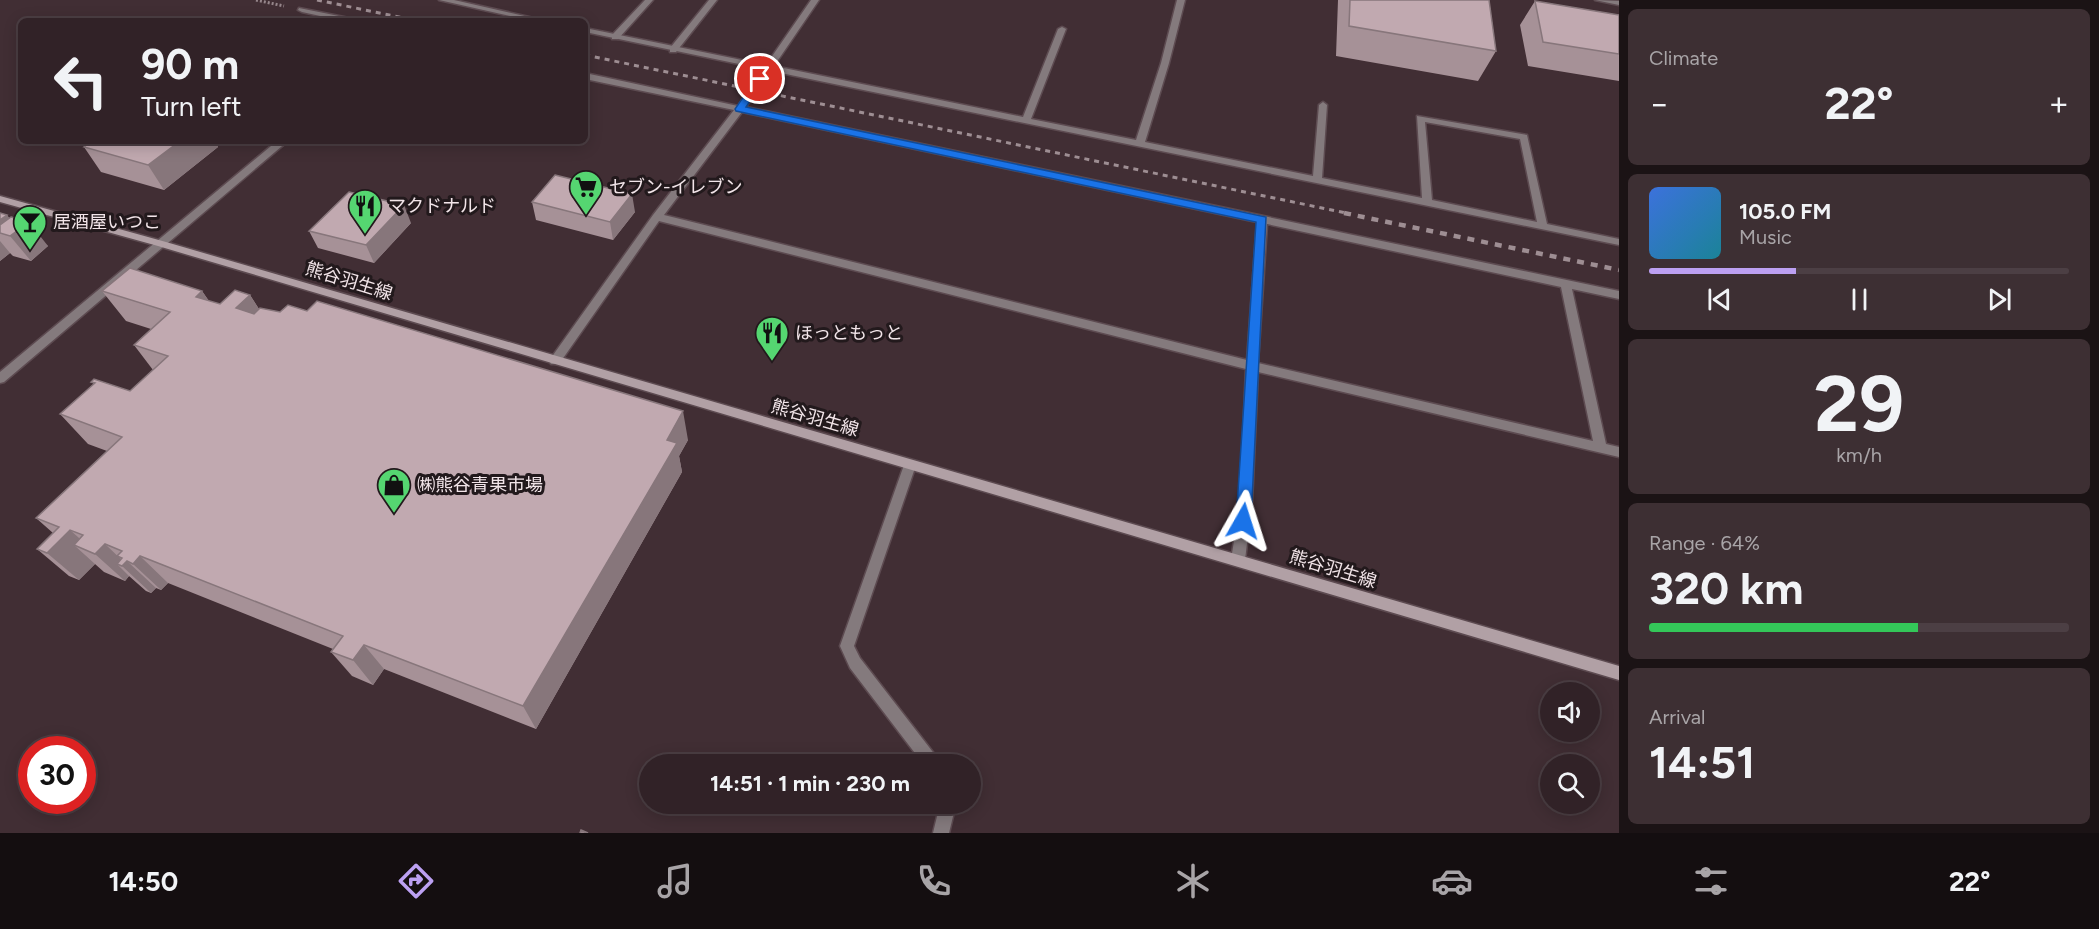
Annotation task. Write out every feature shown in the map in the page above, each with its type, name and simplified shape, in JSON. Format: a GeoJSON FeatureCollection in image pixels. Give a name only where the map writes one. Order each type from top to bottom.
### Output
{"type":"FeatureCollection","features":[{"type":"Feature","properties":{"kind":"main road","name":"熊谷羽生線"},"geometry":{"type":"LineString","coordinates":[[0,199],[162,244],[1619,673]]}},
{"type":"Feature","properties":{"kind":"street"},"geometry":{"type":"LineString","coordinates":[[443,0],[529,18]]}},
{"type":"Feature","properties":{"kind":"street"},"geometry":{"type":"LineString","coordinates":[[615,37],[649,0]]}},
{"type":"Feature","properties":{"kind":"street"},"geometry":{"type":"LineString","coordinates":[[673,50],[713,0]]}},
{"type":"Feature","properties":{"kind":"street"},"geometry":{"type":"LineString","coordinates":[[555,361],[657,217],[740,109],[815,0]]}},
{"type":"Feature","properties":{"kind":"street"},"geometry":{"type":"LineString","coordinates":[[1139,145],[1165,63],[1181,0]]}},
{"type":"Feature","properties":{"kind":"street"},"geometry":{"type":"LineString","coordinates":[[1599,0],[1619,3]]}},
{"type":"Feature","properties":{"kind":"street"},"geometry":{"type":"LineString","coordinates":[[302,10],[340,18]]}},
{"type":"Feature","properties":{"kind":"street"},"geometry":{"type":"LineString","coordinates":[[1026,121],[1062,30]]}},
{"type":"Feature","properties":{"kind":"street"},"geometry":{"type":"LineString","coordinates":[[588,31],[673,50],[1619,242]]}},
{"type":"Feature","properties":{"kind":"street"},"geometry":{"type":"LineString","coordinates":[[588,77],[1619,295]]}},
{"type":"Feature","properties":{"kind":"street"},"geometry":{"type":"LineString","coordinates":[[1317,181],[1323,105]]}},
{"type":"Feature","properties":{"kind":"street"},"geometry":{"type":"LineString","coordinates":[[1426,203],[1420,118],[1524,137],[1543,227]]}},
{"type":"Feature","properties":{"kind":"street"},"geometry":{"type":"LineString","coordinates":[[0,380],[280,144]]}},
{"type":"Feature","properties":{"kind":"street"},"geometry":{"type":"LineString","coordinates":[[657,217],[1252,366],[1619,452]]}},
{"type":"Feature","properties":{"kind":"street"},"geometry":{"type":"LineString","coordinates":[[1238,560],[1246,502],[1262,220]]}},
{"type":"Feature","properties":{"kind":"street"},"geometry":{"type":"LineString","coordinates":[[1566,284],[1601,448]]}},
{"type":"Feature","properties":{"kind":"street"},"geometry":{"type":"LineString","coordinates":[[910,465],[847,646],[855,663],[925,754]]}},
{"type":"Feature","properties":{"kind":"street"},"geometry":{"type":"LineString","coordinates":[[941,833],[946,814]]}},
{"type":"Feature","properties":{"kind":"path"},"geometry":{"type":"LineString","coordinates":[[256,0],[302,10]]}},
{"type":"Feature","properties":{"kind":"building"},"geometry":{"type":"Polygon","coordinates":[[[1350,0],[1489,0],[1496,51],[1349,26],[1350,0]]]}},
{"type":"Feature","properties":{"kind":"building"},"geometry":{"type":"Polygon","coordinates":[[[1535,1],[1619,15],[1619,54],[1543,42],[1535,1]]]}},
{"type":"Feature","properties":{"kind":"building"},"geometry":{"type":"Polygon","coordinates":[[[88,144],[176,144],[148,165],[84,147],[88,144]]]}},
{"type":"Feature","properties":{"kind":"building"},"geometry":{"type":"Polygon","coordinates":[[[555,175],[632,194],[610,222],[532,202],[555,175]]]}},
{"type":"Feature","properties":{"kind":"building"},"geometry":{"type":"Polygon","coordinates":[[[349,192],[404,205],[366,245],[309,231],[349,192]]]}},
{"type":"Feature","properties":{"kind":"building"},"geometry":{"type":"Polygon","coordinates":[[[0,213],[7,215],[0,220],[0,213]]]}},
{"type":"Feature","properties":{"kind":"building"},"geometry":{"type":"Polygon","coordinates":[[[11,217],[29,222],[10,236],[0,233],[0,225],[11,217]]]}},
{"type":"Feature","properties":{"kind":"building"},"geometry":{"type":"Polygon","coordinates":[[[130,268],[202,291],[196,297],[220,304],[235,290],[250,295],[236,308],[254,314],[260,308],[280,312],[288,305],[307,311],[317,301],[683,411],[667,440],[677,443],[523,706],[364,645],[353,660],[331,652],[343,636],[140,556],[133,564],[127,561],[122,566],[117,564],[122,558],[117,556],[122,551],[105,544],[95,554],[74,545],[83,535],[70,530],[47,553],[37,549],[59,527],[36,518],[122,437],[60,414],[95,383],[91,382],[94,379],[130,391],[168,356],[134,345],[170,312],[102,291],[130,268]]]}},
{"type":"Feature","properties":{"kind":"railway"},"geometry":{"type":"LineString","coordinates":[[317,0],[404,18]]}},
{"type":"Feature","properties":{"kind":"railway"},"geometry":{"type":"LineString","coordinates":[[588,56],[1351,214]]}},
{"type":"Feature","properties":{"kind":"railway"},"geometry":{"type":"LineString","coordinates":[[1344,213],[1619,270]]}},
{"type":"Feature","properties":{"kind":"place","name":"セブン-イレブン"},"geometry":{"type":"Point","coordinates":[586,216]}},
{"type":"Feature","properties":{"kind":"place","name":"マクドナルド"},"geometry":{"type":"Point","coordinates":[365,235]}},
{"type":"Feature","properties":{"kind":"place","name":"居酒屋いつこ"},"geometry":{"type":"Point","coordinates":[30,251]}},
{"type":"Feature","properties":{"kind":"place","name":"ほっともっと"},"geometry":{"type":"Point","coordinates":[772,362]}},
{"type":"Feature","properties":{"kind":"place","name":"㈱熊谷青果市場"},"geometry":{"type":"Point","coordinates":[394,514]}},
{"type":"Feature","properties":{"kind":"route"},"geometry":{"type":"LineString","coordinates":[[760,79],[740,109],[1262,220],[1243,521]]}}]}
